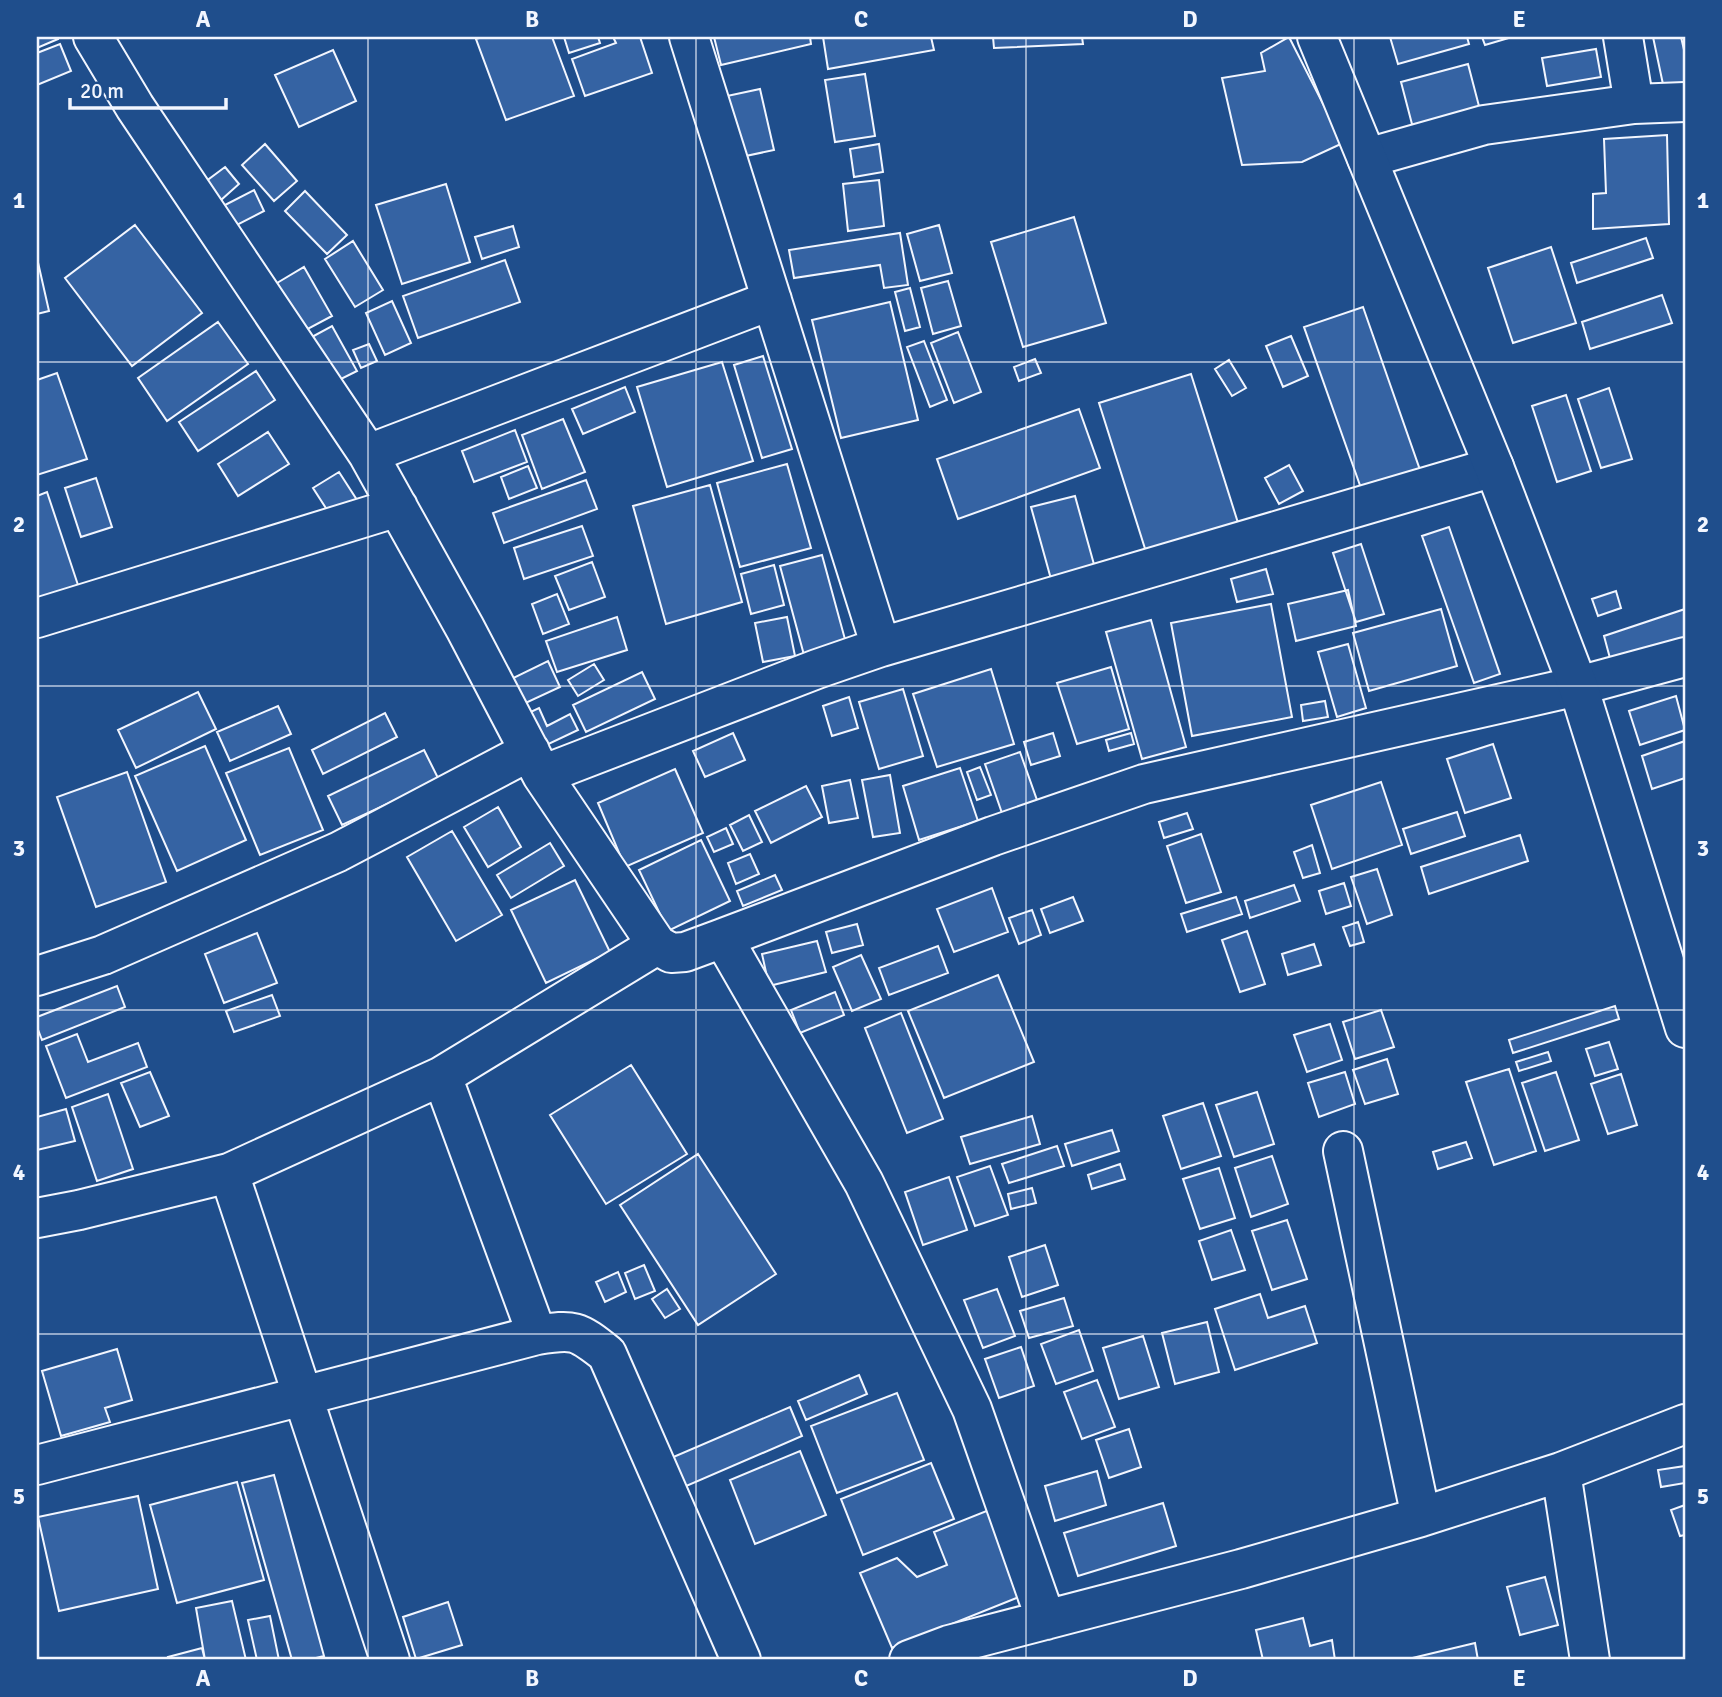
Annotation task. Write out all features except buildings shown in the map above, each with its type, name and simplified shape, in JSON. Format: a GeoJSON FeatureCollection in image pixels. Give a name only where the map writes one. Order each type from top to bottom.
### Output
{"type":"FeatureCollection","features":[{"type":"Feature","properties":{"kind":"street"},"geometry":{"type":"LineString","coordinates":[[93,37],[135,107],[368,454],[536,763],[657,945],[671,953],[685,952],[993,836],[1144,784],[1578,686],[1685,657]]}},
{"type":"Feature","properties":{"kind":"street"},"geometry":{"type":"LineString","coordinates":[[689,37],[881,648]]}},
{"type":"Feature","properties":{"kind":"street"},"geometry":{"type":"LineString","coordinates":[[1317,37],[1494,467],[1578,686],[1685,1028]]}},
{"type":"Feature","properties":{"kind":"street"},"geometry":{"type":"LineString","coordinates":[[1623,37],[1634,104]]}},
{"type":"Feature","properties":{"kind":"street"},"geometry":{"type":"LineString","coordinates":[[1367,158],[1484,125],[1634,104],[1685,102]]}},
{"type":"Feature","properties":{"kind":"street"},"geometry":{"type":"LineString","coordinates":[[368,454],[772,300]]}},
{"type":"Feature","properties":{"kind":"street"},"geometry":{"type":"LineString","coordinates":[[37,976],[103,955],[536,763],[881,648],[1494,467]]}},
{"type":"Feature","properties":{"kind":"street"},"geometry":{"type":"LineString","coordinates":[[37,618],[398,508]]}},
{"type":"Feature","properties":{"kind":"street"},"geometry":{"type":"LineString","coordinates":[[723,937],[864,1183],[972,1409],[1046,1620]]}},
{"type":"Feature","properties":{"kind":"street"},"geometry":{"type":"LineString","coordinates":[[37,1218],[229,1173],[442,1076],[657,945]]}},
{"type":"Feature","properties":{"kind":"street"},"geometry":{"type":"LineString","coordinates":[[442,1076],[537,1335]]}},
{"type":"Feature","properties":{"kind":"street"},"geometry":{"type":"LineString","coordinates":[[1343,1151],[1421,1517]]}},
{"type":"Feature","properties":{"kind":"street"},"geometry":{"type":"LineString","coordinates":[[229,1173],[390,1660]]}},
{"type":"Feature","properties":{"kind":"street"},"geometry":{"type":"LineString","coordinates":[[37,1465],[537,1335],[566,1331],[587,1338],[607,1354],[741,1660]]}},
{"type":"Feature","properties":{"kind":"street"},"geometry":{"type":"LineString","coordinates":[[909,1660],[949,1646],[1241,1569],[1421,1517],[1561,1472],[1685,1424]]}},
{"type":"Feature","properties":{"kind":"street"},"geometry":{"type":"LineString","coordinates":[[1561,1472],[1590,1660]]}}]}
